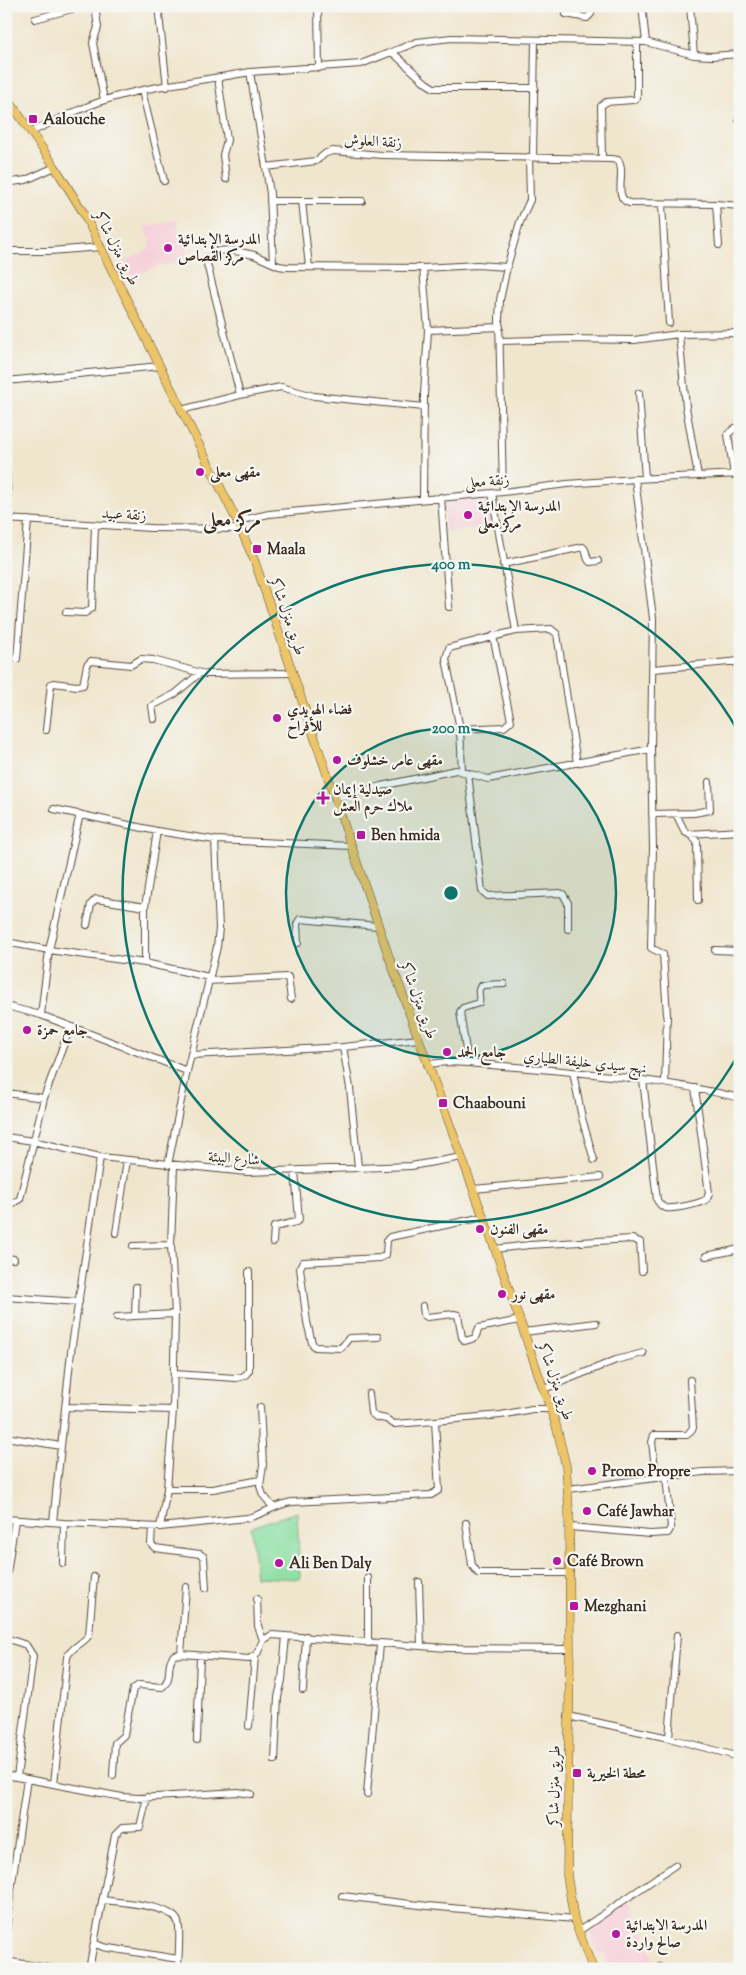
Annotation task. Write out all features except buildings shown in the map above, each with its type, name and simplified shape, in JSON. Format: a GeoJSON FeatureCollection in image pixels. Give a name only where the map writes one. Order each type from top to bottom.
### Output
{"type":"FeatureCollection","features":[{"type":"Feature","properties":{"kind":"main road","name":"طريق منزل شاكر"},"geometry":{"type":"LineString","coordinates":[[6,96],[79,205],[237,520],[255,562],[378,926],[474,1189],[551,1409],[562,1446],[568,1489],[570,1527],[566,1855],[574,1919],[593,1969]]}},
{"type":"Feature","properties":{"kind":"street"},"geometry":{"type":"LineString","coordinates":[[95,6],[98,27],[93,43],[104,100]]}},
{"type":"Feature","properties":{"kind":"street"},"geometry":{"type":"LineString","coordinates":[[158,6],[167,87]]}},
{"type":"Feature","properties":{"kind":"street"},"geometry":{"type":"LineString","coordinates":[[318,6],[319,68]]}},
{"type":"Feature","properties":{"kind":"street"},"geometry":{"type":"LineString","coordinates":[[566,14],[587,18],[591,14],[591,6]]}},
{"type":"Feature","properties":{"kind":"street"},"geometry":{"type":"LineString","coordinates":[[642,6],[646,42]]}},
{"type":"Feature","properties":{"kind":"street"},"geometry":{"type":"LineString","coordinates":[[690,6],[694,55]]}},
{"type":"Feature","properties":{"kind":"street"},"geometry":{"type":"LineString","coordinates":[[35,19],[81,7]]}},
{"type":"Feature","properties":{"kind":"street"},"geometry":{"type":"LineString","coordinates":[[31,132],[104,100],[142,91],[250,72],[366,63],[406,45],[428,39],[646,42],[694,55],[740,54]]}},
{"type":"Feature","properties":{"kind":"street"},"geometry":{"type":"LineString","coordinates":[[503,492],[500,300],[520,222],[530,200],[535,40]]}},
{"type":"Feature","properties":{"kind":"street"},"geometry":{"type":"LineString","coordinates":[[602,158],[601,106],[606,102],[637,98],[637,43]]}},
{"type":"Feature","properties":{"kind":"street"},"geometry":{"type":"LineString","coordinates":[[392,52],[434,88],[535,88]]}},
{"type":"Feature","properties":{"kind":"street"},"geometry":{"type":"LineString","coordinates":[[250,72],[266,167],[270,201],[273,263]]}},
{"type":"Feature","properties":{"kind":"street"},"geometry":{"type":"LineString","coordinates":[[218,78],[227,140],[223,155],[226,179]]}},
{"type":"Feature","properties":{"kind":"street"},"geometry":{"type":"LineString","coordinates":[[142,91],[164,181]]}},
{"type":"Feature","properties":{"kind":"street","name":"زنقة العلوش"},"geometry":{"type":"LineString","coordinates":[[266,167],[316,161],[326,153],[333,151],[382,155],[616,159],[621,164],[621,195],[625,202],[629,204],[716,204],[740,206]]}},
{"type":"Feature","properties":{"kind":"street"},"geometry":{"type":"LineString","coordinates":[[6,183],[26,180],[55,167]]}},
{"type":"Feature","properties":{"kind":"street"},"geometry":{"type":"LineString","coordinates":[[270,201],[362,201]]}},
{"type":"Feature","properties":{"kind":"street"},"geometry":{"type":"LineString","coordinates":[[302,201],[309,267]]}},
{"type":"Feature","properties":{"kind":"street"},"geometry":{"type":"LineString","coordinates":[[716,204],[720,244]]}},
{"type":"Feature","properties":{"kind":"street"},"geometry":{"type":"LineString","coordinates":[[662,205],[669,323]]}},
{"type":"Feature","properties":{"kind":"street"},"geometry":{"type":"LineString","coordinates":[[6,251],[50,251],[101,247]]}},
{"type":"Feature","properties":{"kind":"street"},"geometry":{"type":"LineString","coordinates":[[240,395],[207,264],[208,258],[218,251],[231,250],[254,255],[286,268],[422,268],[477,265],[507,267]]}},
{"type":"Feature","properties":{"kind":"street"},"geometry":{"type":"LineString","coordinates":[[422,268],[428,330],[424,406],[423,498]]}},
{"type":"Feature","properties":{"kind":"street"},"geometry":{"type":"LineString","coordinates":[[428,330],[500,327]]}},
{"type":"Feature","properties":{"kind":"street"},"geometry":{"type":"LineString","coordinates":[[501,341],[634,340],[679,334],[740,333]]}},
{"type":"Feature","properties":{"kind":"street"},"geometry":{"type":"LineString","coordinates":[[679,334],[686,407],[698,476]]}},
{"type":"Feature","properties":{"kind":"street"},"geometry":{"type":"LineString","coordinates":[[6,381],[160,366]]}},
{"type":"Feature","properties":{"kind":"street"},"geometry":{"type":"LineString","coordinates":[[181,410],[240,395],[283,387],[314,396],[424,406]]}},
{"type":"Feature","properties":{"kind":"street"},"geometry":{"type":"LineString","coordinates":[[639,393],[645,478]]}},
{"type":"Feature","properties":{"kind":"street"},"geometry":{"type":"LineString","coordinates":[[735,428],[728,434],[737,475]]}},
{"type":"Feature","properties":{"kind":"street"},"geometry":{"type":"LineString","coordinates":[[6,465],[8,519]]}},
{"type":"Feature","properties":{"kind":"street","name":"زنقة معلى"},"geometry":{"type":"LineString","coordinates":[[237,520],[269,514],[316,511],[567,484],[635,478],[737,475]]}},
{"type":"Feature","properties":{"kind":"street"},"geometry":{"type":"LineString","coordinates":[[635,478],[654,618],[651,749],[651,948],[663,954],[667,1009],[665,1083]]}},
{"type":"Feature","properties":{"kind":"street"},"geometry":{"type":"LineString","coordinates":[[492,493],[516,631]]}},
{"type":"Feature","properties":{"kind":"street"},"geometry":{"type":"LineString","coordinates":[[441,497],[449,607]]}},
{"type":"Feature","properties":{"kind":"street","name":"زنقة عبيد"},"geometry":{"type":"LineString","coordinates":[[8,519],[151,528],[241,529]]}},
{"type":"Feature","properties":{"kind":"street"},"geometry":{"type":"LineString","coordinates":[[17,660],[28,520]]}},
{"type":"Feature","properties":{"kind":"street"},"geometry":{"type":"LineString","coordinates":[[66,612],[85,613],[92,608],[96,525]]}},
{"type":"Feature","properties":{"kind":"street"},"geometry":{"type":"LineString","coordinates":[[503,564],[583,547],[586,549],[590,562],[598,561]]}},
{"type":"Feature","properties":{"kind":"street"},"geometry":{"type":"LineString","coordinates":[[568,929],[568,903],[563,894],[488,896],[482,891],[460,729],[446,659],[447,652],[452,646],[516,631],[551,629],[557,634],[577,763]]}},
{"type":"Feature","properties":{"kind":"street"},"geometry":{"type":"LineString","coordinates":[[460,729],[504,727],[511,721],[493,636]]}},
{"type":"Feature","properties":{"kind":"street"},"geometry":{"type":"LineString","coordinates":[[46,730],[51,684],[82,685],[87,665],[91,661],[131,665],[141,659],[153,660],[199,674],[293,673]]}},
{"type":"Feature","properties":{"kind":"street"},"geometry":{"type":"LineString","coordinates":[[654,669],[739,661],[740,677]]}},
{"type":"Feature","properties":{"kind":"street"},"geometry":{"type":"LineString","coordinates":[[154,719],[152,706],[175,694],[199,674]]}},
{"type":"Feature","properties":{"kind":"street"},"geometry":{"type":"LineString","coordinates":[[335,798],[456,770],[488,779],[651,749]]}},
{"type":"Feature","properties":{"kind":"street"},"geometry":{"type":"LineString","coordinates":[[652,814],[676,814],[710,810],[709,782]]}},
{"type":"Feature","properties":{"kind":"street"},"geometry":{"type":"LineString","coordinates":[[54,809],[157,831],[215,840],[352,846]]}},
{"type":"Feature","properties":{"kind":"street"},"geometry":{"type":"LineString","coordinates":[[41,1015],[49,950],[80,814]]}},
{"type":"Feature","properties":{"kind":"street"},"geometry":{"type":"LineString","coordinates":[[676,814],[683,830],[697,842],[698,900]]}},
{"type":"Feature","properties":{"kind":"street"},"geometry":{"type":"LineString","coordinates":[[145,963],[145,907],[157,831]]}},
{"type":"Feature","properties":{"kind":"street"},"geometry":{"type":"LineString","coordinates":[[689,834],[740,831]]}},
{"type":"Feature","properties":{"kind":"street"},"geometry":{"type":"LineString","coordinates":[[160,1527],[167,1490],[173,1410],[175,1314],[171,1245],[171,1165],[187,1072],[217,948],[219,928],[215,840]]}},
{"type":"Feature","properties":{"kind":"street"},"geometry":{"type":"LineString","coordinates":[[87,925],[91,904],[96,899],[145,907]]}},
{"type":"Feature","properties":{"kind":"street"},"geometry":{"type":"LineString","coordinates":[[298,944],[296,924],[300,919],[378,926]]}},
{"type":"Feature","properties":{"kind":"street"},"geometry":{"type":"LineString","coordinates":[[6,942],[145,963],[208,979],[288,977],[291,999]]}},
{"type":"Feature","properties":{"kind":"street"},"geometry":{"type":"LineString","coordinates":[[715,950],[740,951]]}},
{"type":"Feature","properties":{"kind":"street"},"geometry":{"type":"LineString","coordinates":[[468,1063],[460,1012],[464,1008],[479,1003],[478,992],[483,985],[504,984]]}},
{"type":"Feature","properties":{"kind":"street"},"geometry":{"type":"LineString","coordinates":[[6,1006],[41,1015],[187,1072]]}},
{"type":"Feature","properties":{"kind":"street"},"geometry":{"type":"LineString","coordinates":[[6,1203],[13,1203],[20,1199],[44,1098],[70,1027]]}},
{"type":"Feature","properties":{"kind":"street"},"geometry":{"type":"LineString","coordinates":[[191,1055],[343,1047],[419,1039]]}},
{"type":"Feature","properties":{"kind":"street"},"geometry":{"type":"LineString","coordinates":[[343,1047],[350,1088],[358,1168]]}},
{"type":"Feature","properties":{"kind":"street","name":"نهج سيدي خليفة الطياري"},"geometry":{"type":"LineString","coordinates":[[427,1064],[468,1063],[573,1072],[665,1083],[740,1098]]}},
{"type":"Feature","properties":{"kind":"street"},"geometry":{"type":"LineString","coordinates":[[573,1072],[582,1118],[594,1160]]}},
{"type":"Feature","properties":{"kind":"street"},"geometry":{"type":"LineString","coordinates":[[643,1080],[657,1200],[660,1205],[667,1208],[699,1203],[707,1199],[709,1193],[695,1088]]}},
{"type":"Feature","properties":{"kind":"street"},"geometry":{"type":"LineString","coordinates":[[6,1094],[44,1098]]}},
{"type":"Feature","properties":{"kind":"street","name":"شارع البيئة"},"geometry":{"type":"LineString","coordinates":[[6,1137],[33,1141],[100,1157],[257,1173],[411,1166],[462,1157]]}},
{"type":"Feature","properties":{"kind":"street"},"geometry":{"type":"LineString","coordinates":[[53,1522],[71,1352],[100,1157]]}},
{"type":"Feature","properties":{"kind":"street"},"geometry":{"type":"LineString","coordinates":[[116,1233],[126,1160]]}},
{"type":"Feature","properties":{"kind":"street"},"geometry":{"type":"LineString","coordinates":[[273,1242],[274,1227],[299,1220],[295,1171]]}},
{"type":"Feature","properties":{"kind":"street"},"geometry":{"type":"LineString","coordinates":[[474,1189],[600,1176]]}},
{"type":"Feature","properties":{"kind":"street"},"geometry":{"type":"LineString","coordinates":[[378,1337],[348,1338],[343,1346],[339,1348],[315,1347],[312,1343],[308,1322],[300,1268],[302,1264],[304,1262],[380,1258],[386,1255],[387,1240],[390,1237],[483,1217]]}},
{"type":"Feature","properties":{"kind":"street"},"geometry":{"type":"LineString","coordinates":[[495,1249],[529,1244],[632,1238],[640,1242],[642,1271]]}},
{"type":"Feature","properties":{"kind":"street"},"geometry":{"type":"LineString","coordinates":[[133,1246],[171,1245]]}},
{"type":"Feature","properties":{"kind":"street"},"geometry":{"type":"LineString","coordinates":[[706,1256],[740,1249]]}},
{"type":"Feature","properties":{"kind":"street"},"geometry":{"type":"LineString","coordinates":[[6,1258],[14,1258]]}},
{"type":"Feature","properties":{"kind":"street"},"geometry":{"type":"LineString","coordinates":[[174,1374],[236,1378],[247,1374],[249,1370],[249,1272]]}},
{"type":"Feature","properties":{"kind":"street"},"geometry":{"type":"LineString","coordinates":[[135,1316],[136,1287]]}},
{"type":"Feature","properties":{"kind":"street"},"geometry":{"type":"LineString","coordinates":[[6,1297],[79,1302]]}},
{"type":"Feature","properties":{"kind":"street"},"geometry":{"type":"LineString","coordinates":[[423,1306],[424,1315],[427,1317],[454,1314],[459,1316],[462,1337],[465,1341],[475,1338],[479,1328],[520,1320]]}},
{"type":"Feature","properties":{"kind":"street"},"geometry":{"type":"LineString","coordinates":[[117,1317],[175,1314]]}},
{"type":"Feature","properties":{"kind":"street"},"geometry":{"type":"LineString","coordinates":[[524,1332],[596,1323]]}},
{"type":"Feature","properties":{"kind":"street"},"geometry":{"type":"LineString","coordinates":[[544,1389],[616,1360],[643,1354]]}},
{"type":"Feature","properties":{"kind":"street"},"geometry":{"type":"LineString","coordinates":[[656,1477],[654,1435],[687,1435],[693,1428],[690,1380]]}},
{"type":"Feature","properties":{"kind":"street"},"geometry":{"type":"LineString","coordinates":[[369,1394],[372,1413],[376,1418],[386,1419],[394,1424],[492,1416],[532,1409],[551,1409]]}},
{"type":"Feature","properties":{"kind":"street"},"geometry":{"type":"LineString","coordinates":[[65,1407],[173,1410]]}},
{"type":"Feature","properties":{"kind":"street"},"geometry":{"type":"LineString","coordinates":[[260,1407],[263,1465],[260,1480],[261,1492],[274,1507]]}},
{"type":"Feature","properties":{"kind":"street"},"geometry":{"type":"LineString","coordinates":[[6,1519],[160,1527],[247,1518],[292,1502],[436,1494],[439,1490],[439,1484],[435,1421]]}},
{"type":"Feature","properties":{"kind":"street"},"geometry":{"type":"LineString","coordinates":[[6,1437],[61,1446]]}},
{"type":"Feature","properties":{"kind":"street"},"geometry":{"type":"LineString","coordinates":[[568,1489],[609,1485],[656,1477],[704,1472],[740,1471]]}},
{"type":"Feature","properties":{"kind":"street"},"geometry":{"type":"LineString","coordinates":[[570,1527],[650,1534],[668,1533],[671,1527],[666,1476]]}},
{"type":"Feature","properties":{"kind":"street"},"geometry":{"type":"LineString","coordinates":[[167,1490],[213,1489],[260,1480]]}},
{"type":"Feature","properties":{"kind":"street"},"geometry":{"type":"LineString","coordinates":[[6,1580],[15,1520]]}},
{"type":"Feature","properties":{"kind":"street"},"geometry":{"type":"LineString","coordinates":[[63,1563],[64,1523]]}},
{"type":"Feature","properties":{"kind":"street"},"geometry":{"type":"LineString","coordinates":[[466,1523],[472,1565],[476,1572],[484,1574],[570,1572]]}},
{"type":"Feature","properties":{"kind":"street"},"geometry":{"type":"LineString","coordinates":[[152,1527],[152,1544],[155,1548],[200,1554],[204,1557],[206,1588]]}},
{"type":"Feature","properties":{"kind":"street"},"geometry":{"type":"LineString","coordinates":[[54,1784],[67,1658],[69,1652],[86,1640],[89,1634],[94,1576]]}},
{"type":"Feature","properties":{"kind":"street"},"geometry":{"type":"LineString","coordinates":[[368,1578],[368,1643]]}},
{"type":"Feature","properties":{"kind":"street"},"geometry":{"type":"LineString","coordinates":[[419,1582],[421,1646]]}},
{"type":"Feature","properties":{"kind":"street"},"geometry":{"type":"LineString","coordinates":[[181,1654],[186,1587]]}},
{"type":"Feature","properties":{"kind":"street"},"geometry":{"type":"LineString","coordinates":[[249,1726],[255,1657],[260,1650],[263,1640],[258,1626],[257,1599]]}},
{"type":"Feature","properties":{"kind":"street"},"geometry":{"type":"LineString","coordinates":[[263,1640],[272,1635],[306,1636],[368,1643],[421,1646],[570,1649]]}},
{"type":"Feature","properties":{"kind":"street"},"geometry":{"type":"LineString","coordinates":[[669,1738],[677,1635]]}},
{"type":"Feature","properties":{"kind":"street"},"geometry":{"type":"LineString","coordinates":[[275,1760],[278,1697],[282,1680],[286,1636]]}},
{"type":"Feature","properties":{"kind":"street"},"geometry":{"type":"LineString","coordinates":[[303,1690],[306,1636]]}},
{"type":"Feature","properties":{"kind":"street"},"geometry":{"type":"LineString","coordinates":[[6,1638],[26,1645],[34,1656],[17,1777]]}},
{"type":"Feature","properties":{"kind":"street"},"geometry":{"type":"LineString","coordinates":[[367,1794],[380,1644]]}},
{"type":"Feature","properties":{"kind":"street"},"geometry":{"type":"LineString","coordinates":[[113,1775],[115,1743],[124,1735],[133,1690],[139,1685],[162,1687],[165,1685],[169,1678],[171,1657],[181,1654],[250,1659],[255,1657]]}},
{"type":"Feature","properties":{"kind":"street"},"geometry":{"type":"LineString","coordinates":[[197,1740],[200,1656]]}},
{"type":"Feature","properties":{"kind":"street"},"geometry":{"type":"LineString","coordinates":[[568,1716],[669,1738],[740,1757]]}},
{"type":"Feature","properties":{"kind":"street"},"geometry":{"type":"LineString","coordinates":[[6,1775],[122,1796],[146,1797],[238,1792],[251,1794]]}},
{"type":"Feature","properties":{"kind":"street"},"geometry":{"type":"LineString","coordinates":[[6,1940],[8,1890],[27,1779]]}},
{"type":"Feature","properties":{"kind":"street"},"geometry":{"type":"LineString","coordinates":[[89,1969],[115,1835],[122,1828],[140,1827],[146,1797]]}},
{"type":"Feature","properties":{"kind":"street"},"geometry":{"type":"LineString","coordinates":[[579,1931],[675,1865]]}},
{"type":"Feature","properties":{"kind":"street"},"geometry":{"type":"LineString","coordinates":[[342,1896],[574,1919]]}},
{"type":"Feature","properties":{"kind":"street"},"geometry":{"type":"LineString","coordinates":[[102,1900],[152,1907],[163,1910],[173,1916],[179,1924],[178,1969]]}},
{"type":"Feature","properties":{"kind":"street"},"geometry":{"type":"LineString","coordinates":[[94,1943],[111,1948],[178,1959]]}},
{"type":"Feature","properties":{"kind":"street"},"geometry":{"type":"LineString","coordinates":[[6,1956],[11,1962],[56,1969]]}},
{"type":"Feature","properties":{"kind":"shaded area","name":"المدرسة الإبتدائية مركز القصاص"},"geometry":{"type":"Polygon","coordinates":[[[177,219],[181,242],[185,242],[189,259],[162,265],[129,277],[123,263],[149,249],[150,238],[144,227],[177,219]]]}},
{"type":"Feature","properties":{"kind":"shaded area","name":"المدرسة الإبتدائية مركز معلى"},"geometry":{"type":"Polygon","coordinates":[[[487,497],[490,499],[494,526],[445,531],[443,504],[447,503],[447,500],[487,497]]]}},
{"type":"Feature","properties":{"kind":"shaded area","name":"المدرسة الابتدائية صالح واردة"},"geometry":{"type":"Polygon","coordinates":[[[630,1900],[655,1961],[648,1964],[650,1969],[611,1969],[604,1954],[598,1953],[588,1930],[630,1900]]]}},
{"type":"Feature","properties":{"kind":"green space"},"geometry":{"type":"Polygon","coordinates":[[[297,1512],[300,1579],[256,1577],[251,1527],[297,1512]]]}},
{"type":"Feature","properties":{"kind":"place","name":"Aalouche"},"geometry":{"type":"Point","coordinates":[33,119]}},
{"type":"Feature","properties":{"kind":"place","name":"المدرسة الإبتدائية مركز القصاص"},"geometry":{"type":"Point","coordinates":[168,248]}},
{"type":"Feature","properties":{"kind":"place","name":"مقهى معلى"},"geometry":{"type":"Point","coordinates":[200,472]}},
{"type":"Feature","properties":{"kind":"place","name":"المدرسة الإبتدائية مركز معلى"},"geometry":{"type":"Point","coordinates":[468,515]}},
{"type":"Feature","properties":{"kind":"place","name":"Maala"},"geometry":{"type":"Point","coordinates":[257,549]}},
{"type":"Feature","properties":{"kind":"place","name":"فضاء الهويدي للأفراح"},"geometry":{"type":"Point","coordinates":[277,718]}},
{"type":"Feature","properties":{"kind":"place","name":"مقهى عامر خشلوف"},"geometry":{"type":"Point","coordinates":[337,760]}},
{"type":"Feature","properties":{"kind":"place","name":"صيدلية إيمان ملاك حرم العش"},"geometry":{"type":"Point","coordinates":[323,798]}},
{"type":"Feature","properties":{"kind":"place","name":"Ben hmida"},"geometry":{"type":"Point","coordinates":[361,835]}},
{"type":"Feature","properties":{"kind":"place","name":"جامع حمزة"},"geometry":{"type":"Point","coordinates":[27,1030]}},
{"type":"Feature","properties":{"kind":"place","name":"جامع الحمد"},"geometry":{"type":"Point","coordinates":[447,1052]}},
{"type":"Feature","properties":{"kind":"place","name":"Chaabouni"},"geometry":{"type":"Point","coordinates":[443,1103]}},
{"type":"Feature","properties":{"kind":"place","name":"مقهى الفنون"},"geometry":{"type":"Point","coordinates":[480,1229]}},
{"type":"Feature","properties":{"kind":"place","name":"مقهى نور"},"geometry":{"type":"Point","coordinates":[502,1294]}},
{"type":"Feature","properties":{"kind":"place","name":"Promo Propre"},"geometry":{"type":"Point","coordinates":[592,1471]}},
{"type":"Feature","properties":{"kind":"place","name":"Café Jawhar"},"geometry":{"type":"Point","coordinates":[587,1511]}},
{"type":"Feature","properties":{"kind":"place","name":"Café Brown"},"geometry":{"type":"Point","coordinates":[557,1561]}},
{"type":"Feature","properties":{"kind":"place","name":"Ali Ben Daly"},"geometry":{"type":"Point","coordinates":[279,1563]}},
{"type":"Feature","properties":{"kind":"place","name":"Mezghani"},"geometry":{"type":"Point","coordinates":[574,1606]}},
{"type":"Feature","properties":{"kind":"place","name":"محطة الخيرية"},"geometry":{"type":"Point","coordinates":[577,1773]}},
{"type":"Feature","properties":{"kind":"place","name":"المدرسة الابتدائية صالح واردة"},"geometry":{"type":"Point","coordinates":[616,1934]}},
{"type":"Feature","properties":{"kind":"district","name":"مركز معلى"},"geometry":{"type":"Point","coordinates":[232,519]}}]}
